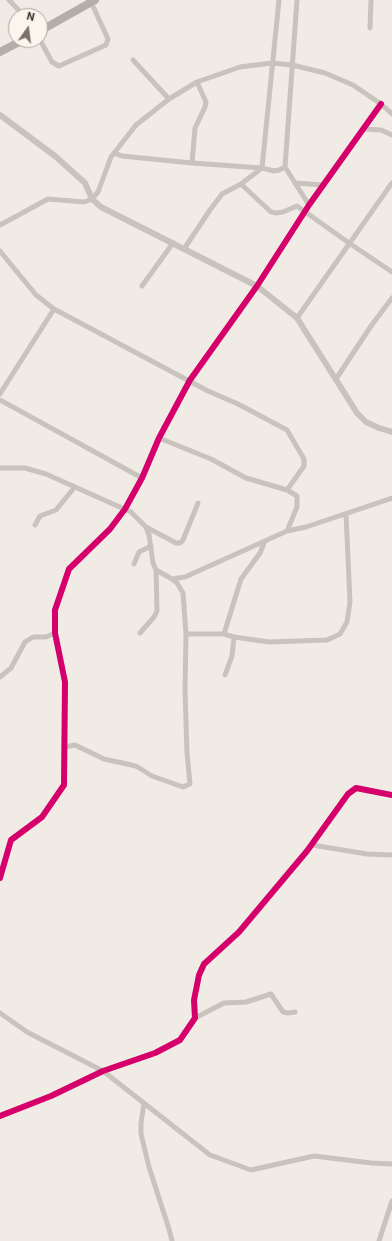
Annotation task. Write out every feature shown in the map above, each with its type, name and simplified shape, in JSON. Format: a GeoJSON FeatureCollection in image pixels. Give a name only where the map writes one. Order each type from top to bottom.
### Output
{"type":"FeatureCollection","features":[{"type":"Feature","properties":{"kind":"highway"},"geometry":{"type":"LineString","coordinates":[[48,26],[93,1]]}},
{"type":"Feature","properties":{"kind":"street"},"geometry":{"type":"LineString","coordinates":[[184,249],[222,194],[241,184],[262,168],[279,0]]}},
{"type":"Feature","properties":{"kind":"street"},"geometry":{"type":"LineString","coordinates":[[297,0],[285,167],[309,205]]}},
{"type":"Feature","properties":{"kind":"street"},"geometry":{"type":"LineString","coordinates":[[370,28],[371,0]]}},
{"type":"Feature","properties":{"kind":"street"},"geometry":{"type":"LineString","coordinates":[[44,48],[52,62],[59,66],[106,45],[108,39],[93,1]]}},
{"type":"Feature","properties":{"kind":"street"},"geometry":{"type":"LineString","coordinates":[[133,60],[169,99]]}},
{"type":"Feature","properties":{"kind":"street"},"geometry":{"type":"LineString","coordinates":[[0,225],[48,199],[84,202],[92,200],[98,192],[111,158],[136,125],[169,99],[197,82],[240,67],[272,63],[292,65],[325,73],[353,85],[381,104],[392,114]]}},
{"type":"Feature","properties":{"kind":"street"},"geometry":{"type":"LineString","coordinates":[[192,163],[196,128],[206,102],[206,99],[197,82]]}},
{"type":"Feature","properties":{"kind":"street"},"geometry":{"type":"LineString","coordinates":[[0,878],[11,840],[42,817],[64,784],[65,682],[55,633],[55,610],[69,570],[110,529],[125,509],[142,478],[159,438],[190,380],[257,286],[323,184],[381,104]]}},
{"type":"Feature","properties":{"kind":"street"},"geometry":{"type":"LineString","coordinates":[[0,115],[55,156],[85,183],[88,187],[92,200],[101,207],[257,286],[297,318],[357,413],[366,422],[392,432]]}},
{"type":"Feature","properties":{"kind":"street"},"geometry":{"type":"LineString","coordinates":[[364,129],[381,130],[392,135]]}},
{"type":"Feature","properties":{"kind":"street"},"geometry":{"type":"LineString","coordinates":[[114,153],[122,156],[262,168],[274,171],[285,167]]}},
{"type":"Feature","properties":{"kind":"street"},"geometry":{"type":"LineString","coordinates":[[295,183],[323,184]]}},
{"type":"Feature","properties":{"kind":"street"},"geometry":{"type":"LineString","coordinates":[[297,318],[392,183]]}},
{"type":"Feature","properties":{"kind":"street"},"geometry":{"type":"LineString","coordinates":[[241,184],[271,212],[283,212],[297,206],[392,272]]}},
{"type":"Feature","properties":{"kind":"street"},"geometry":{"type":"LineString","coordinates":[[142,286],[173,244]]}},
{"type":"Feature","properties":{"kind":"street"},"geometry":{"type":"LineString","coordinates":[[0,251],[36,295],[54,308],[208,391],[238,404],[287,430],[304,459],[304,466],[287,490]]}},
{"type":"Feature","properties":{"kind":"street"},"geometry":{"type":"LineString","coordinates":[[336,379],[371,326],[392,298]]}},
{"type":"Feature","properties":{"kind":"street"},"geometry":{"type":"LineString","coordinates":[[0,394],[54,308]]}},
{"type":"Feature","properties":{"kind":"street"},"geometry":{"type":"LineString","coordinates":[[0,400],[142,478]]}},
{"type":"Feature","properties":{"kind":"street"},"geometry":{"type":"LineString","coordinates":[[159,438],[211,459],[246,478],[287,490],[297,496],[297,507],[287,531]]}},
{"type":"Feature","properties":{"kind":"street"},"geometry":{"type":"LineString","coordinates":[[0,468],[25,468],[46,474],[74,488],[131,512],[146,527],[176,543],[180,543],[183,540],[198,503]]}},
{"type":"Feature","properties":{"kind":"street"},"geometry":{"type":"LineString","coordinates":[[35,525],[40,516],[56,510],[74,488]]}},
{"type":"Feature","properties":{"kind":"street"},"geometry":{"type":"LineString","coordinates":[[172,579],[185,577],[287,531],[306,527],[392,498]]}},
{"type":"Feature","properties":{"kind":"street"},"geometry":{"type":"LineString","coordinates":[[186,634],[224,634],[234,637],[269,642],[327,640],[340,634],[346,622],[350,602],[346,514]]}},
{"type":"Feature","properties":{"kind":"street"},"geometry":{"type":"LineString","coordinates":[[140,633],[154,617],[157,611],[156,570],[153,563],[149,535],[146,527]]}},
{"type":"Feature","properties":{"kind":"street"},"geometry":{"type":"LineString","coordinates":[[224,634],[241,579],[260,553],[265,541]]}},
{"type":"Feature","properties":{"kind":"street"},"geometry":{"type":"LineString","coordinates":[[134,564],[139,552],[151,546]]}},
{"type":"Feature","properties":{"kind":"street"},"geometry":{"type":"LineString","coordinates":[[65,747],[75,745],[104,759],[136,766],[152,776],[183,787],[190,784],[187,753],[185,690],[186,634],[183,593],[177,583],[156,570]]}},
{"type":"Feature","properties":{"kind":"street"},"geometry":{"type":"LineString","coordinates":[[0,677],[11,668],[25,642],[33,637],[46,637],[55,633]]}},
{"type":"Feature","properties":{"kind":"street"},"geometry":{"type":"LineString","coordinates":[[225,675],[232,656],[234,637]]}},
{"type":"Feature","properties":{"kind":"street"},"geometry":{"type":"LineString","coordinates":[[195,1018],[194,1000],[199,975],[204,964],[239,932],[312,845],[348,794],[356,788],[392,795]]}},
{"type":"Feature","properties":{"kind":"street"},"geometry":{"type":"LineString","coordinates":[[312,845],[367,854],[392,855]]}},
{"type":"Feature","properties":{"kind":"street"},"geometry":{"type":"LineString","coordinates":[[0,1116],[103,1071],[155,1053],[180,1040],[195,1018],[224,1003],[246,1002],[271,994],[283,1012],[288,1014],[295,1012]]}},
{"type":"Feature","properties":{"kind":"street"},"geometry":{"type":"LineString","coordinates":[[0,1013],[27,1032],[103,1071],[210,1156],[251,1170],[314,1156],[392,1164]]}},
{"type":"Feature","properties":{"kind":"street"},"geometry":{"type":"LineString","coordinates":[[144,1103],[141,1134],[149,1167],[172,1241]]}},
{"type":"Feature","properties":{"kind":"street"},"geometry":{"type":"LineString","coordinates":[[379,1241],[392,1201]]}},
{"type":"Feature","properties":{"kind":"cycle path"},"geometry":{"type":"LineString","coordinates":[[0,878],[11,840],[42,817],[64,785],[65,682],[55,633],[55,610],[69,569],[110,529],[125,509],[142,478],[159,438],[190,380],[257,286],[309,205],[381,104]]}},
{"type":"Feature","properties":{"kind":"cycle path"},"geometry":{"type":"LineString","coordinates":[[0,1116],[51,1096],[103,1071],[155,1053],[180,1040],[195,1018],[194,1000],[199,975],[204,964],[239,932],[307,851],[348,794],[356,788],[392,795]]}}]}
